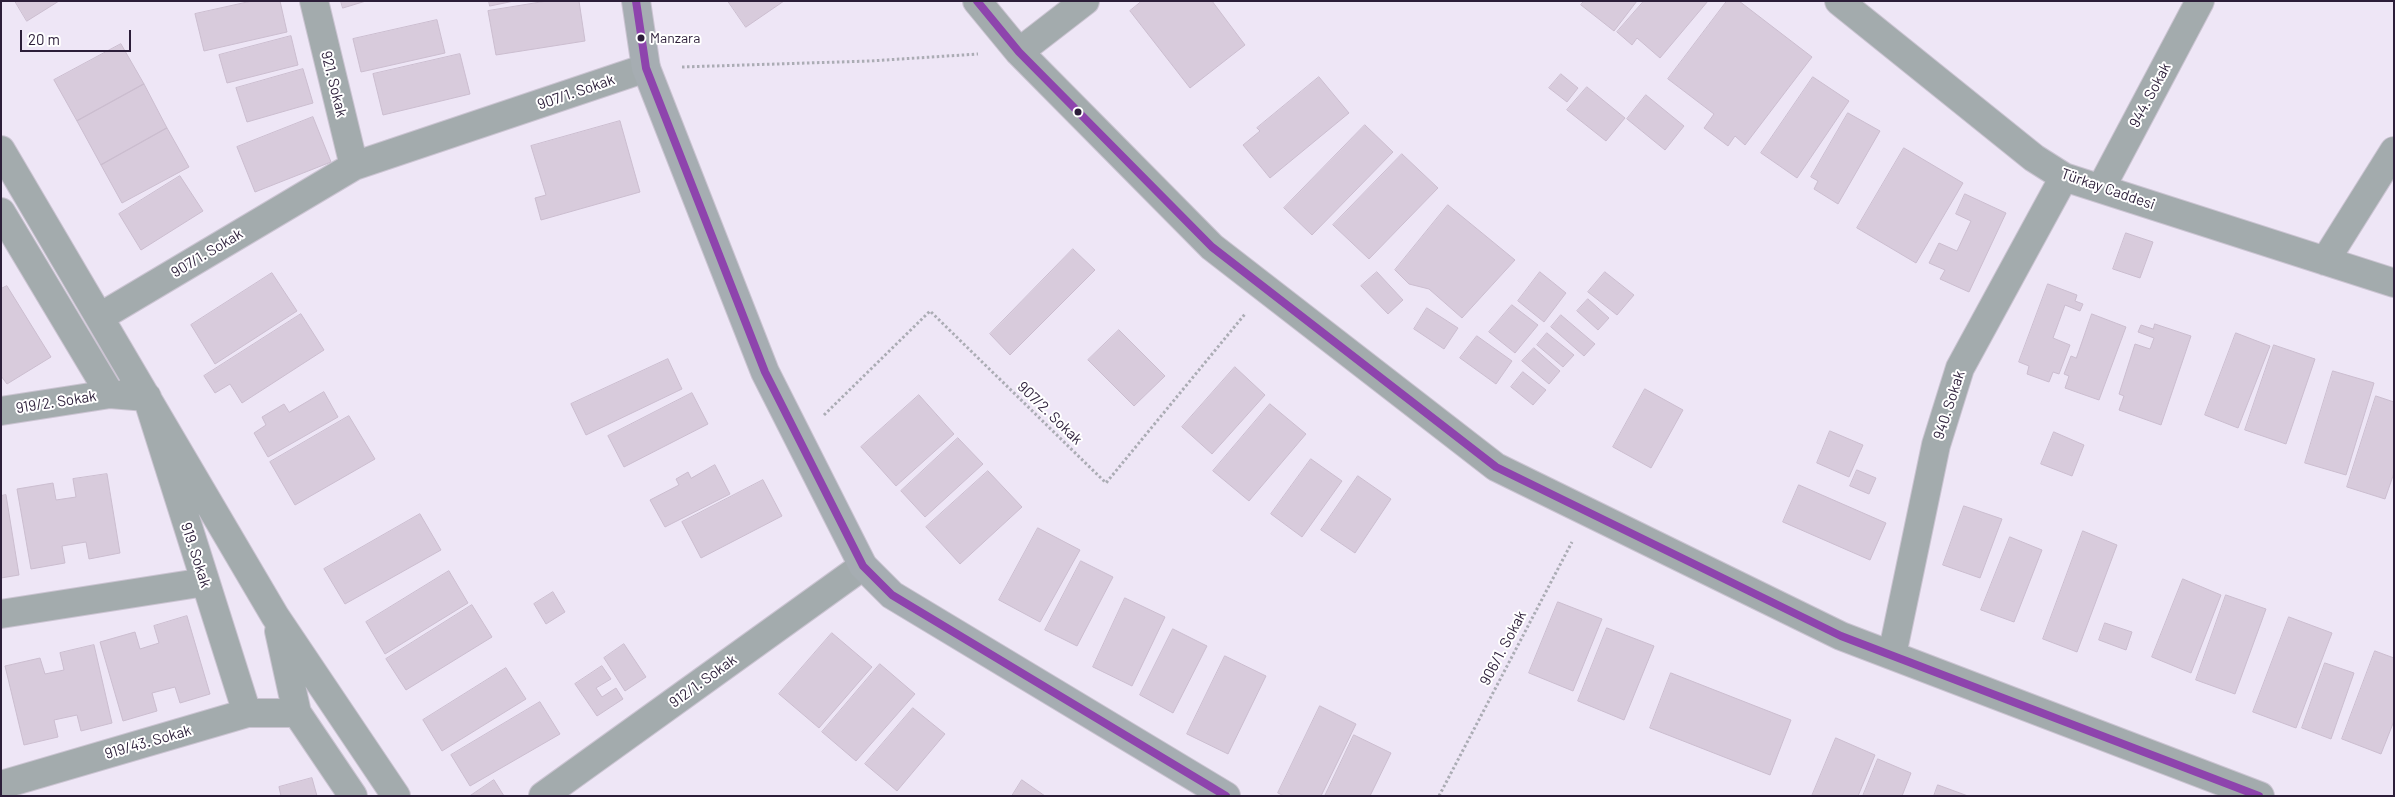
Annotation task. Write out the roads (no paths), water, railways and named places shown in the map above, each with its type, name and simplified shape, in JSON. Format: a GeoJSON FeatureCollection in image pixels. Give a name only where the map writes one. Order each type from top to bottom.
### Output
{"type":"FeatureCollection","features":[{"type":"Feature","properties":{"kind":"main road"},"geometry":{"type":"LineString","coordinates":[[636,1],[646,68],[765,372],[863,566],[892,595],[1226,796]]}},
{"type":"Feature","properties":{"kind":"street","name":"921. Sokak"},"geometry":{"type":"LineString","coordinates":[[314,1],[354,166]]}},
{"type":"Feature","properties":{"kind":"street"},"geometry":{"type":"LineString","coordinates":[[977,1],[1019,52],[1212,247],[1496,467],[1842,636],[2260,796]]}},
{"type":"Feature","properties":{"kind":"street"},"geometry":{"type":"LineString","coordinates":[[991,1],[1019,52]]}},
{"type":"Feature","properties":{"kind":"street"},"geometry":{"type":"LineString","coordinates":[[1019,52],[1085,1]]}},
{"type":"Feature","properties":{"kind":"street","name":"Türkay Caddesi"},"geometry":{"type":"LineString","coordinates":[[1839,1],[2034,158],[2064,177],[2394,283]]}},
{"type":"Feature","properties":{"kind":"street","name":"944. Sokak"},"geometry":{"type":"LineString","coordinates":[[2101,188],[2200,1]]}},
{"type":"Feature","properties":{"kind":"street","name":"907/1. Sokak"},"geometry":{"type":"LineString","coordinates":[[100,317],[354,166],[646,68]]}},
{"type":"Feature","properties":{"kind":"street","name":"919. Sokak"},"geometry":{"type":"LineString","coordinates":[[1,150],[275,616],[396,796]]}},
{"type":"Feature","properties":{"kind":"street"},"geometry":{"type":"LineString","coordinates":[[2325,261],[2394,152]]}},
{"type":"Feature","properties":{"kind":"street","name":"940. Sokak"},"geometry":{"type":"LineString","coordinates":[[1892,655],[1936,445],[1960,368],[2064,177]]}},
{"type":"Feature","properties":{"kind":"street"},"geometry":{"type":"LineString","coordinates":[[1,212],[110,394],[147,397]]}},
{"type":"Feature","properties":{"kind":"street","name":"919/2. Sokak"},"geometry":{"type":"LineString","coordinates":[[1,411],[110,394]]}},
{"type":"Feature","properties":{"kind":"street","name":"919. Sokak"},"geometry":{"type":"LineString","coordinates":[[147,397],[247,713]]}},
{"type":"Feature","properties":{"kind":"street","name":"912/1. Sokak"},"geometry":{"type":"LineString","coordinates":[[544,796],[863,566]]}},
{"type":"Feature","properties":{"kind":"street"},"geometry":{"type":"LineString","coordinates":[[1,614],[205,582]]}},
{"type":"Feature","properties":{"kind":"street","name":"919. Sokak"},"geometry":{"type":"LineString","coordinates":[[275,616],[297,713],[353,796]]}},
{"type":"Feature","properties":{"kind":"street","name":"919/43. Sokak"},"geometry":{"type":"LineString","coordinates":[[1,784],[247,713],[297,713]]}},
{"type":"Feature","properties":{"kind":"place","name":"Manzara"},"geometry":{"type":"Point","coordinates":[641,38]}}]}
